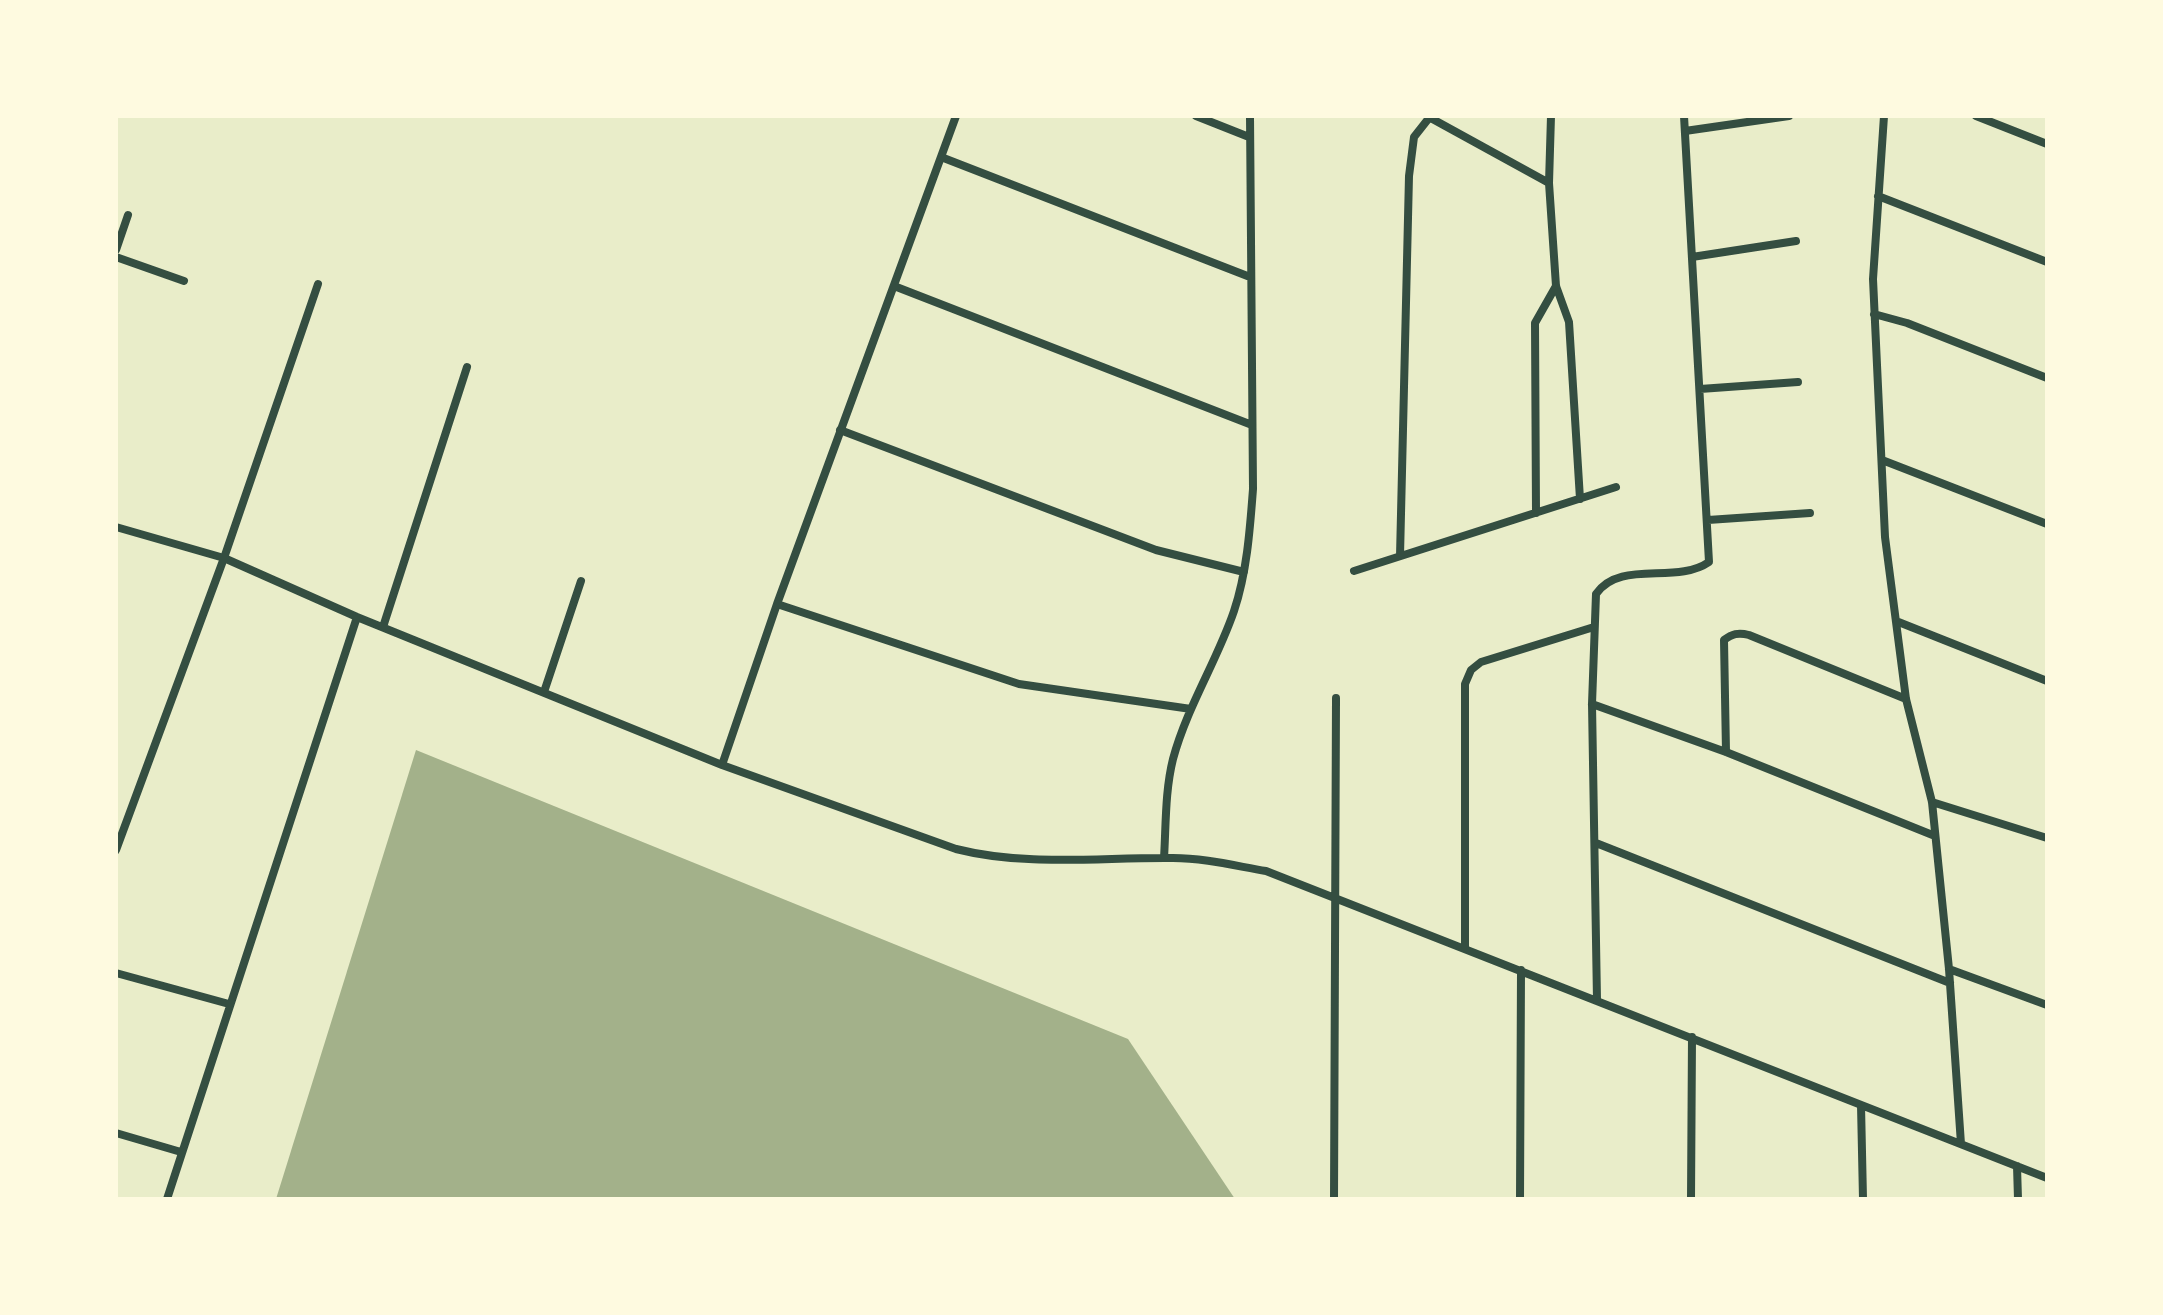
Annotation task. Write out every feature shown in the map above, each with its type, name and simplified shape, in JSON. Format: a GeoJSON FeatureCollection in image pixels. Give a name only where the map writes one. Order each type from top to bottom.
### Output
{"type":"FeatureCollection","features":[{"type":"Feature","properties":{"kind":"street"},"geometry":{"type":"LineString","coordinates":[[722,765],[777,604],[956,116]]}},
{"type":"Feature","properties":{"kind":"street"},"geometry":{"type":"LineString","coordinates":[[1196,116],[1249,137]]}},
{"type":"Feature","properties":{"kind":"street"},"geometry":{"type":"LineString","coordinates":[[1164,858],[1168,784],[1173,759],[1235,608],[1244,572],[1253,489],[1250,116]]}},
{"type":"Feature","properties":{"kind":"street"},"geometry":{"type":"LineString","coordinates":[[1551,116],[1549,183],[1556,286],[1569,322],[1580,499]]}},
{"type":"Feature","properties":{"kind":"street"},"geometry":{"type":"LineString","coordinates":[[1597,1000],[1592,704],[1596,594],[1603,584],[1615,578],[1690,571],[1709,562],[1684,116]]}},
{"type":"Feature","properties":{"kind":"street"},"geometry":{"type":"LineString","coordinates":[[1685,131],[1789,116]]}},
{"type":"Feature","properties":{"kind":"street"},"geometry":{"type":"LineString","coordinates":[[1884,116],[1873,279],[1885,537],[1906,699],[1932,802],[1949,969],[1961,1144]]}},
{"type":"Feature","properties":{"kind":"street"},"geometry":{"type":"LineString","coordinates":[[1976,116],[2047,144]]}},
{"type":"Feature","properties":{"kind":"street"},"geometry":{"type":"LineString","coordinates":[[1400,556],[1409,176],[1414,137],[1428,117],[1549,183]]}},
{"type":"Feature","properties":{"kind":"street"},"geometry":{"type":"LineString","coordinates":[[941,157],[1250,277]]}},
{"type":"Feature","properties":{"kind":"street"},"geometry":{"type":"LineString","coordinates":[[1878,196],[2047,262]]}},
{"type":"Feature","properties":{"kind":"street"},"geometry":{"type":"LineString","coordinates":[[116,250],[128,215]]}},
{"type":"Feature","properties":{"kind":"street"},"geometry":{"type":"LineString","coordinates":[[1692,257],[1796,241]]}},
{"type":"Feature","properties":{"kind":"street"},"geometry":{"type":"LineString","coordinates":[[116,257],[184,281]]}},
{"type":"Feature","properties":{"kind":"street"},"geometry":{"type":"LineString","coordinates":[[116,850],[224,558],[318,284]]}},
{"type":"Feature","properties":{"kind":"street"},"geometry":{"type":"LineString","coordinates":[[894,286],[1252,425]]}},
{"type":"Feature","properties":{"kind":"street"},"geometry":{"type":"LineString","coordinates":[[1536,513],[1535,323],[1556,286]]}},
{"type":"Feature","properties":{"kind":"street"},"geometry":{"type":"LineString","coordinates":[[1874,314],[1907,323],[2047,378]]}},
{"type":"Feature","properties":{"kind":"street"},"geometry":{"type":"LineString","coordinates":[[383,627],[467,367]]}},
{"type":"Feature","properties":{"kind":"street"},"geometry":{"type":"LineString","coordinates":[[1700,389],[1798,382]]}},
{"type":"Feature","properties":{"kind":"street"},"geometry":{"type":"LineString","coordinates":[[840,430],[1156,550],[1244,572]]}},
{"type":"Feature","properties":{"kind":"street"},"geometry":{"type":"LineString","coordinates":[[1882,460],[2047,524]]}},
{"type":"Feature","properties":{"kind":"street"},"geometry":{"type":"LineString","coordinates":[[1354,571],[1616,487]]}},
{"type":"Feature","properties":{"kind":"street"},"geometry":{"type":"LineString","coordinates":[[1708,520],[1810,513]]}},
{"type":"Feature","properties":{"kind":"street"},"geometry":{"type":"LineString","coordinates":[[116,527],[224,558],[357,617],[722,765],[956,849],[1019,860],[1164,858],[1266,871],[2047,1178]]}},
{"type":"Feature","properties":{"kind":"street"},"geometry":{"type":"LineString","coordinates":[[544,692],[581,581]]}},
{"type":"Feature","properties":{"kind":"street"},"geometry":{"type":"LineString","coordinates":[[777,604],[1019,684],[1191,709]]}},
{"type":"Feature","properties":{"kind":"street"},"geometry":{"type":"LineString","coordinates":[[167,1199],[357,617]]}},
{"type":"Feature","properties":{"kind":"street"},"geometry":{"type":"LineString","coordinates":[[1896,621],[2047,681]]}},
{"type":"Feature","properties":{"kind":"street"},"geometry":{"type":"LineString","coordinates":[[1465,948],[1465,684],[1471,670],[1481,662],[1594,627]]}},
{"type":"Feature","properties":{"kind":"street"},"geometry":{"type":"LineString","coordinates":[[1726,752],[1724,640],[1730,635],[1747,634],[1906,699]]}},
{"type":"Feature","properties":{"kind":"street"},"geometry":{"type":"LineString","coordinates":[[1334,1199],[1336,698]]}},
{"type":"Feature","properties":{"kind":"street"},"geometry":{"type":"LineString","coordinates":[[1592,704],[1726,752],[1935,836]]}},
{"type":"Feature","properties":{"kind":"street"},"geometry":{"type":"LineString","coordinates":[[1932,802],[2047,838]]}},
{"type":"Feature","properties":{"kind":"street"},"geometry":{"type":"LineString","coordinates":[[1596,843],[1950,983]]}},
{"type":"Feature","properties":{"kind":"street"},"geometry":{"type":"LineString","coordinates":[[1949,969],[2047,1005]]}},
{"type":"Feature","properties":{"kind":"street"},"geometry":{"type":"LineString","coordinates":[[1520,1199],[1521,970]]}},
{"type":"Feature","properties":{"kind":"street"},"geometry":{"type":"LineString","coordinates":[[116,973],[229,1004]]}},
{"type":"Feature","properties":{"kind":"street"},"geometry":{"type":"LineString","coordinates":[[1691,1199],[1692,1037]]}},
{"type":"Feature","properties":{"kind":"street"},"geometry":{"type":"LineString","coordinates":[[1861,1105],[1863,1199]]}},
{"type":"Feature","properties":{"kind":"street"},"geometry":{"type":"LineString","coordinates":[[116,1133],[181,1152]]}},
{"type":"Feature","properties":{"kind":"street"},"geometry":{"type":"LineString","coordinates":[[2017,1166],[2018,1199]]}},
{"type":"Feature","properties":{"kind":"shaded area"},"geometry":{"type":"Polygon","coordinates":[[[416,750],[1128,1039],[1235,1199],[276,1199],[416,750]]]}}]}
